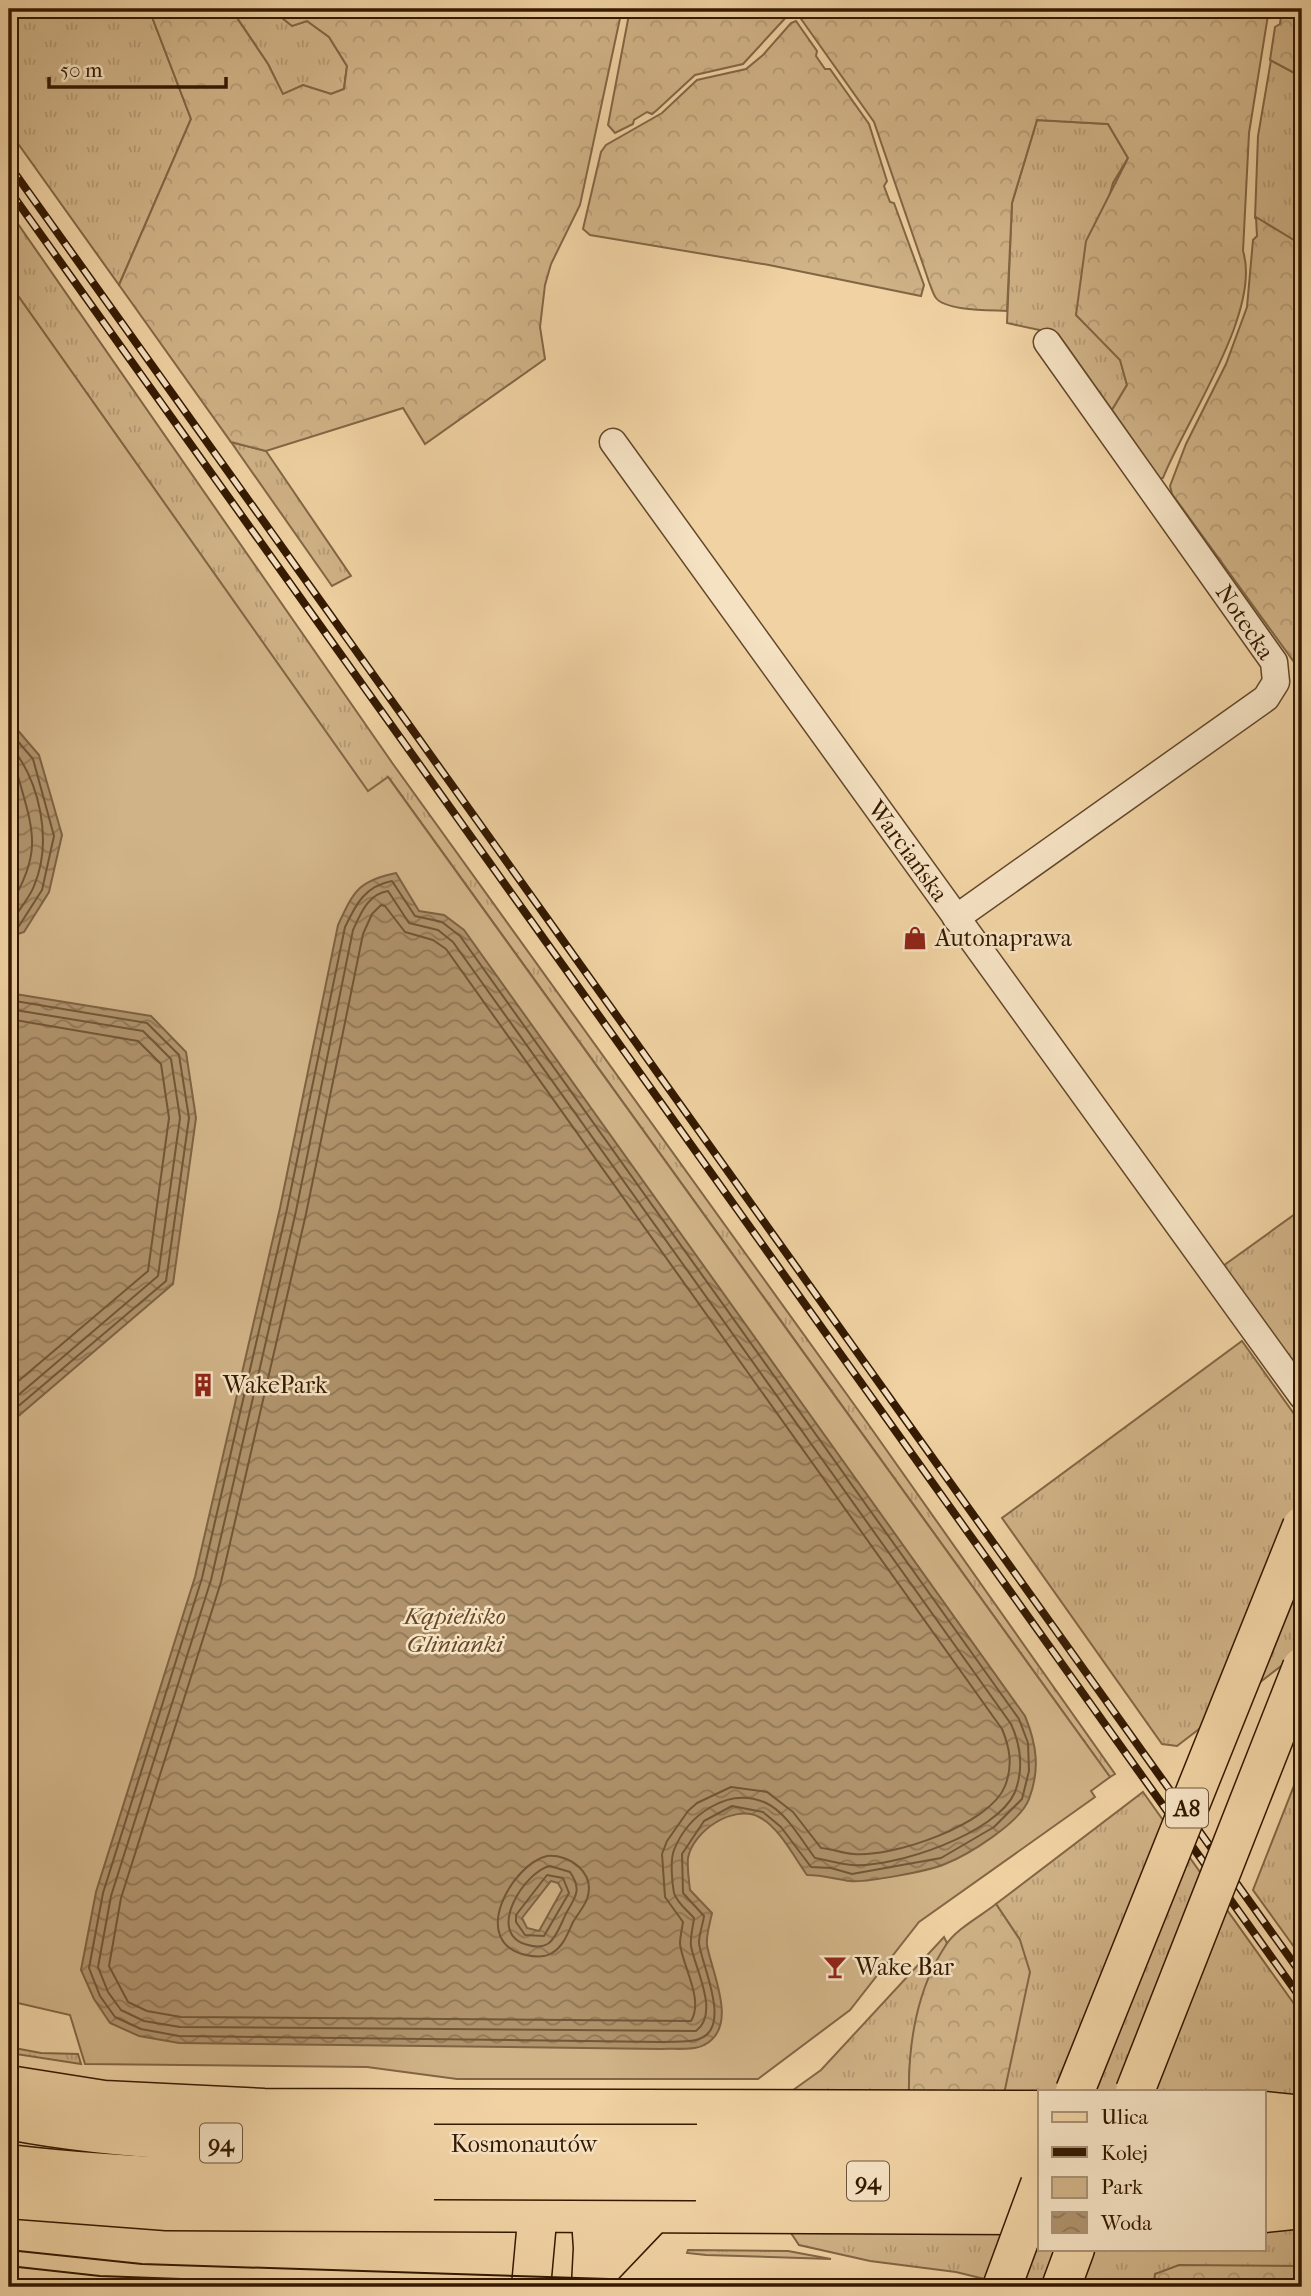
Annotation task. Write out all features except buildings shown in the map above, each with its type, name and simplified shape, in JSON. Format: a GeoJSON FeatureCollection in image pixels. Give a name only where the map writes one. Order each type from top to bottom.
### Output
{"type":"FeatureCollection","features":[{"type":"Feature","properties":{"kind":"main road","name":"A8"},"geometry":{"type":"LineString","coordinates":[[1075,2090],[1302,1526]]}},
{"type":"Feature","properties":{"kind":"main road","name":"A8"},"geometry":{"type":"LineString","coordinates":[[1135,2090],[1302,1667]]}},
{"type":"Feature","properties":{"kind":"main road"},"geometry":{"type":"LineString","coordinates":[[9,2085],[104,2100],[264,2108],[1038,2110]]}},
{"type":"Feature","properties":{"kind":"main road"},"geometry":{"type":"LineString","coordinates":[[531,2287],[542,2168],[570,2109]]}},
{"type":"Feature","properties":{"kind":"main road"},"geometry":{"type":"LineString","coordinates":[[570,2109],[587,2166],[592,2283]]}},
{"type":"Feature","properties":{"kind":"main road"},"geometry":{"type":"LineString","coordinates":[[1266,2111],[1302,2115]]}},
{"type":"Feature","properties":{"kind":"main road","name":"Kosmonautów"},"geometry":{"type":"LineString","coordinates":[[9,2120],[43,2127],[434,2162],[697,2163],[1038,2183]]}},
{"type":"Feature","properties":{"kind":"main road","name":"Kosmonautów"},"geometry":{"type":"LineString","coordinates":[[697,2163],[1038,2145]]}},
{"type":"Feature","properties":{"kind":"main road"},"geometry":{"type":"LineString","coordinates":[[1266,2145],[1302,2145]]}},
{"type":"Feature","properties":{"kind":"main road","name":"Kosmonautów"},"geometry":{"type":"LineString","coordinates":[[9,2164],[100,2175],[199,2180],[434,2162]]}},
{"type":"Feature","properties":{"kind":"main road"},"geometry":{"type":"LineString","coordinates":[[1266,2181],[1302,2181]]}},
{"type":"Feature","properties":{"kind":"main road"},"geometry":{"type":"LineString","coordinates":[[1002,2287],[1038,2188]]}},
{"type":"Feature","properties":{"kind":"main road"},"geometry":{"type":"LineString","coordinates":[[9,2199],[167,2211],[1038,2215]]}},
{"type":"Feature","properties":{"kind":"main road"},"geometry":{"type":"LineString","coordinates":[[1266,2213],[1302,2209]]}},
{"type":"Feature","properties":{"kind":"main road"},"geometry":{"type":"LineString","coordinates":[[592,2283],[653,2214]]}},
{"type":"Feature","properties":{"kind":"main road"},"geometry":{"type":"LineString","coordinates":[[1061,2287],[1075,2250]]}},
{"type":"Feature","properties":{"kind":"street","name":"Notecka"},"geometry":{"type":"LineString","coordinates":[[956,918],[1266,698],[1276,682],[1274,662],[1047,342]]}},
{"type":"Feature","properties":{"kind":"street","name":"Warciańska"},"geometry":{"type":"LineString","coordinates":[[614,442],[1302,1396]]}},
{"type":"Feature","properties":{"kind":"green space"},"geometry":{"type":"Polygon","coordinates":[[[9,9],[149,9],[191,119],[119,285],[9,131],[9,9]]]}},
{"type":"Feature","properties":{"kind":"green space"},"geometry":{"type":"Polygon","coordinates":[[[149,9],[231,9],[268,64],[283,94],[303,85],[331,94],[344,89],[347,66],[329,37],[307,21],[292,26],[271,9],[622,9],[580,205],[551,264],[545,285],[540,327],[545,359],[425,444],[403,408],[266,451],[231,442],[119,285],[191,119],[149,9]]]}},
{"type":"Feature","properties":{"kind":"green space"},"geometry":{"type":"Polygon","coordinates":[[[231,9],[271,9],[292,26],[307,21],[329,37],[347,66],[344,89],[331,94],[303,85],[283,95],[268,64],[231,9]]]}},
{"type":"Feature","properties":{"kind":"green space"},"geometry":{"type":"Polygon","coordinates":[[[630,9],[786,9],[789,14],[743,64],[695,75],[652,114],[647,112],[634,120],[633,124],[615,133],[608,125],[630,9]]]}},
{"type":"Feature","properties":{"kind":"green space"},"geometry":{"type":"Polygon","coordinates":[[[803,9],[1269,9],[1249,133],[1243,251],[1246,276],[1242,304],[1219,365],[1163,478],[1160,479],[1112,410],[1127,385],[1120,360],[1076,315],[1086,241],[1128,158],[1108,124],[1037,120],[1012,203],[1007,311],[969,309],[941,302],[932,290],[874,122],[799,16],[803,9]]]}},
{"type":"Feature","properties":{"kind":"green space"},"geometry":{"type":"Polygon","coordinates":[[[1282,9],[1302,9],[1302,77],[1270,60],[1275,27],[1280,24],[1282,9]]]}},
{"type":"Feature","properties":{"kind":"green space"},"geometry":{"type":"Polygon","coordinates":[[[796,21],[817,51],[816,56],[825,69],[830,69],[869,124],[887,181],[884,186],[890,202],[894,203],[924,285],[921,296],[769,265],[590,235],[583,229],[601,152],[606,145],[662,113],[697,80],[746,69],[796,21]]]}},
{"type":"Feature","properties":{"kind":"green space"},"geometry":{"type":"Polygon","coordinates":[[[1271,60],[1302,77],[1302,245],[1255,218],[1258,136],[1271,60]]]}},
{"type":"Feature","properties":{"kind":"green space"},"geometry":{"type":"Polygon","coordinates":[[[1037,120],[1108,124],[1128,158],[1113,183],[1076,315],[1120,359],[1127,385],[1112,410],[1058,334],[1007,323],[1012,203],[1037,120]]]}},
{"type":"Feature","properties":{"kind":"green space"},"geometry":{"type":"Polygon","coordinates":[[[9,211],[393,764],[866,1421],[1115,1774],[1110,1777],[389,778],[368,792],[9,283],[9,211]]]}},
{"type":"Feature","properties":{"kind":"green space"},"geometry":{"type":"Polygon","coordinates":[[[1256,217],[1302,245],[1302,673],[1172,494],[1170,486],[1186,444],[1226,364],[1247,307],[1253,240],[1257,236],[1256,217]]]}},
{"type":"Feature","properties":{"kind":"green space","name":"Kąpielisko Glinianki"},"geometry":{"type":"Polygon","coordinates":[[[9,283],[368,791],[388,777],[1110,1777],[1091,1791],[1095,1797],[919,1922],[850,2010],[758,2079],[457,2079],[367,2067],[85,2064],[70,2015],[9,2001],[9,283]]]}},
{"type":"Feature","properties":{"kind":"green space"},"geometry":{"type":"Polygon","coordinates":[[[231,442],[266,451],[351,576],[332,586],[231,442]]]}},
{"type":"Feature","properties":{"kind":"green space"},"geometry":{"type":"Polygon","coordinates":[[[1302,1209],[1302,1376],[1223,1266],[1302,1209]]]}},
{"type":"Feature","properties":{"kind":"green space"},"geometry":{"type":"Polygon","coordinates":[[[1242,1341],[1302,1425],[1302,1650],[1177,1746],[1162,1744],[1002,1518],[1242,1341]]]}},
{"type":"Feature","properties":{"kind":"green space"},"geometry":{"type":"Polygon","coordinates":[[[1297,1778],[1302,1781],[1302,1958],[1253,1890],[1297,1778]]]}},
{"type":"Feature","properties":{"kind":"green space"},"geometry":{"type":"Polygon","coordinates":[[[1143,1792],[1302,2015],[1302,2096],[1266,2096],[1266,2090],[1038,2090],[1038,2094],[1004,2094],[1020,1940],[996,1904],[1143,1792]]]}},
{"type":"Feature","properties":{"kind":"green space"},"geometry":{"type":"Polygon","coordinates":[[[996,1904],[1020,1940],[1030,1972],[1004,2094],[909,2095],[910,2056],[916,2017],[928,1979],[950,1939],[996,1904]]]}},
{"type":"Feature","properties":{"kind":"green space"},"geometry":{"type":"Polygon","coordinates":[[[944,1937],[947,1943],[918,2016],[911,2053],[909,2095],[789,2093],[821,2070],[944,1937]]]}},
{"type":"Feature","properties":{"kind":"green space"},"geometry":{"type":"Polygon","coordinates":[[[9,2047],[41,2053],[78,2054],[81,2064],[9,2053],[9,2047]]]}},
{"type":"Feature","properties":{"kind":"green space"},"geometry":{"type":"Polygon","coordinates":[[[1302,2228],[1302,2266],[1155,2274],[1154,2287],[1017,2287],[956,2272],[870,2261],[799,2245],[791,2233],[1038,2231],[1038,2250],[1266,2250],[1266,2231],[1302,2228]]]}},
{"type":"Feature","properties":{"kind":"green space"},"geometry":{"type":"Polygon","coordinates":[[[688,2250],[788,2251],[831,2259],[706,2255],[687,2253],[688,2250]]]}},
{"type":"Feature","properties":{"kind":"green space"},"geometry":{"type":"Polygon","coordinates":[[[1179,2265],[1302,2266],[1302,2287],[1154,2287],[1155,2274],[1179,2265]]]}},
{"type":"Feature","properties":{"kind":"water"},"geometry":{"type":"Polygon","coordinates":[[[9,720],[39,755],[62,835],[49,892],[24,932],[9,937],[9,720]]]}},
{"type":"Feature","properties":{"kind":"water"},"geometry":{"type":"Polygon","coordinates":[[[396,873],[419,911],[444,915],[464,930],[1025,1716],[1032,1737],[1036,1758],[1035,1778],[1024,1808],[992,1837],[955,1860],[937,1867],[858,1881],[807,1875],[780,1835],[759,1817],[738,1814],[726,1817],[706,1830],[691,1848],[688,1874],[690,1890],[712,1913],[707,1945],[722,2012],[715,2037],[700,2047],[661,2049],[179,2043],[139,2036],[110,2023],[94,1999],[81,1970],[96,1892],[195,1577],[280,1208],[338,925],[359,889],[383,876],[396,873]],[[551,1881],[522,1918],[527,1928],[539,1931],[562,1890],[558,1883],[551,1881]]]}},
{"type":"Feature","properties":{"kind":"water"},"geometry":{"type":"Polygon","coordinates":[[[9,993],[151,1016],[186,1052],[196,1118],[173,1284],[9,1424],[9,993]]]}},
{"type":"Feature","properties":{"kind":"tram line"},"geometry":{"type":"LineString","coordinates":[[9,2250],[142,2264],[860,2287]]}},
{"type":"Feature","properties":{"kind":"tram line"},"geometry":{"type":"LineString","coordinates":[[9,2266],[100,2276],[399,2287]]}},
{"type":"Feature","properties":{"kind":"railway"},"geometry":{"type":"LineString","coordinates":[[9,165],[1302,1975]]}},
{"type":"Feature","properties":{"kind":"railway"},"geometry":{"type":"LineString","coordinates":[[9,190],[1302,2000]]}},
{"type":"Feature","properties":{"kind":"place","name":"Autonaprawa"},"geometry":{"type":"Point","coordinates":[915,938]}},
{"type":"Feature","properties":{"kind":"place","name":"WakePark"},"geometry":{"type":"Point","coordinates":[203,1385]}},
{"type":"Feature","properties":{"kind":"place","name":"Wake Bar"},"geometry":{"type":"Point","coordinates":[835,1967]}}]}
